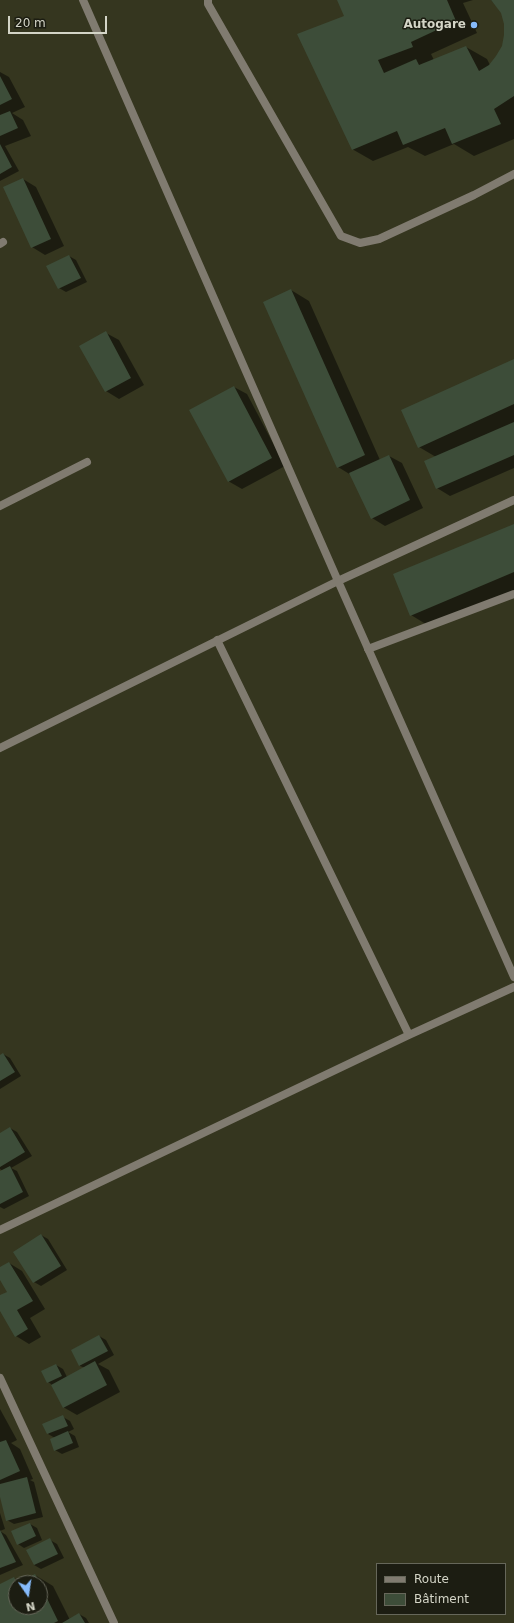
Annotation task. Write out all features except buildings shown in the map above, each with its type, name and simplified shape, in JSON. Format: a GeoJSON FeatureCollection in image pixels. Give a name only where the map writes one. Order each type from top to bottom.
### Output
{"type":"FeatureCollection","features":[{"type":"Feature","properties":{"kind":"street"},"geometry":{"type":"LineString","coordinates":[[83,0],[514,977]]}},
{"type":"Feature","properties":{"kind":"street"},"geometry":{"type":"LineString","coordinates":[[208,0],[208,4],[341,236],[360,242],[379,239],[474,195],[514,174]]}},
{"type":"Feature","properties":{"kind":"street"},"geometry":{"type":"LineString","coordinates":[[0,506],[87,462]]}},
{"type":"Feature","properties":{"kind":"street"},"geometry":{"type":"LineString","coordinates":[[0,748],[338,581],[514,500]]}},
{"type":"Feature","properties":{"kind":"street"},"geometry":{"type":"LineString","coordinates":[[368,649],[514,594]]}},
{"type":"Feature","properties":{"kind":"street"},"geometry":{"type":"LineString","coordinates":[[217,640],[409,1035]]}},
{"type":"Feature","properties":{"kind":"street"},"geometry":{"type":"LineString","coordinates":[[0,1230],[409,1035],[514,987]]}},
{"type":"Feature","properties":{"kind":"street"},"geometry":{"type":"LineString","coordinates":[[0,1378],[114,1623]]}},
{"type":"Feature","properties":{"kind":"place","name":"Autogare"},"geometry":{"type":"Point","coordinates":[474,25]}}]}
